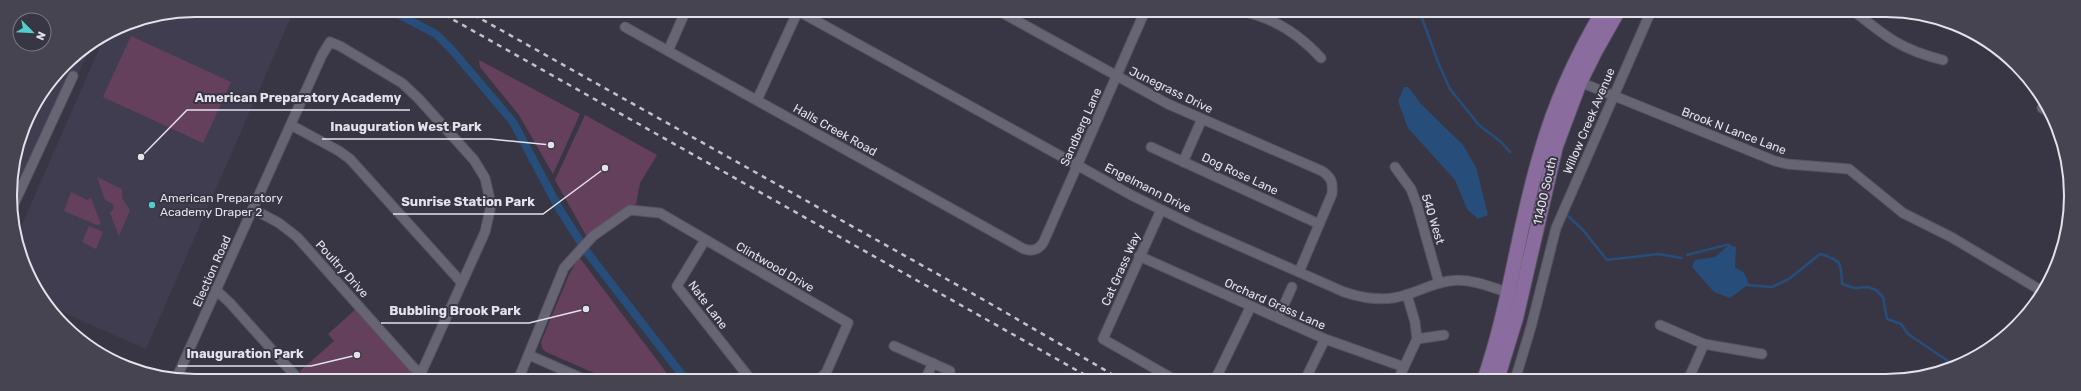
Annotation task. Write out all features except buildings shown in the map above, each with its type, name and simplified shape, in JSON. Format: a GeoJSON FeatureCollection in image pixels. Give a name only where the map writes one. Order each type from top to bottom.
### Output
{"type":"FeatureCollection","features":[{"type":"Feature","properties":{"kind":"main road","name":"11400 South"},"geometry":{"type":"LineString","coordinates":[[1486,374],[1501,328],[1541,151],[1568,77],[1601,17]]}},
{"type":"Feature","properties":{"kind":"main road","name":"11400 South"},"geometry":{"type":"LineString","coordinates":[[1499,374],[1518,312],[1552,159],[1580,82],[1615,17]]}},
{"type":"Feature","properties":{"kind":"main road"},"geometry":{"type":"LineString","coordinates":[[1499,374],[1502,350],[1514,300],[1513,296],[1509,293]]}},
{"type":"Feature","properties":{"kind":"street"},"geometry":{"type":"LineString","coordinates":[[668,51],[683,17]]}},
{"type":"Feature","properties":{"kind":"street"},"geometry":{"type":"LineString","coordinates":[[758,100],[795,17]]}},
{"type":"Feature","properties":{"kind":"street","name":"Engelmann Drive"},"geometry":{"type":"LineString","coordinates":[[811,17],[1161,210],[1344,292],[1364,298],[1382,299],[1407,295],[1439,283],[1457,280],[1474,282],[1509,293]]}},
{"type":"Feature","properties":{"kind":"street","name":"Junegrass Drive"},"geometry":{"type":"LineString","coordinates":[[1010,17],[1168,104],[1322,171],[1331,177],[1333,184],[1332,194],[1319,224]]}},
{"type":"Feature","properties":{"kind":"street","name":"Sandberg Lane"},"geometry":{"type":"LineString","coordinates":[[1034,250],[1042,244],[1142,17]]}},
{"type":"Feature","properties":{"kind":"street"},"geometry":{"type":"LineString","coordinates":[[1262,17],[1289,29],[1304,40],[1321,58]]}},
{"type":"Feature","properties":{"kind":"street","name":"Willow Creek Avenue"},"geometry":{"type":"LineString","coordinates":[[1516,374],[1531,327],[1556,228],[1647,17]]}},
{"type":"Feature","properties":{"kind":"street"},"geometry":{"type":"LineString","coordinates":[[1860,17],[1902,47],[1923,56],[1943,60]]}},
{"type":"Feature","properties":{"kind":"street","name":"Halls Creek Road"},"geometry":{"type":"LineString","coordinates":[[625,27],[1024,249],[1034,250]]}},
{"type":"Feature","properties":{"kind":"street","name":"Election Road"},"geometry":{"type":"LineString","coordinates":[[179,373],[322,55],[330,42],[340,46],[402,82],[474,160],[480,169],[488,189],[490,210],[485,232],[462,283]]}},
{"type":"Feature","properties":{"kind":"street"},"geometry":{"type":"LineString","coordinates":[[17,197],[73,76]]}},
{"type":"Feature","properties":{"kind":"street","name":"Brook N Lance Lane"},"geometry":{"type":"LineString","coordinates":[[1580,82],[1781,163],[1849,169],[1903,213],[1951,237],[2038,289]]}},
{"type":"Feature","properties":{"kind":"street"},"geometry":{"type":"LineString","coordinates":[[1183,162],[1202,119]]}},
{"type":"Feature","properties":{"kind":"street"},"geometry":{"type":"LineString","coordinates":[[291,125],[339,151],[350,159],[462,283],[421,374]]}},
{"type":"Feature","properties":{"kind":"street","name":"Dog Rose Lane"},"geometry":{"type":"LineString","coordinates":[[1151,148],[1319,224]]}},
{"type":"Feature","properties":{"kind":"street","name":"540 West"},"geometry":{"type":"LineString","coordinates":[[1395,167],[1410,189],[1417,205],[1439,283]]}},
{"type":"Feature","properties":{"kind":"street","name":"Poultry Drive"},"geometry":{"type":"LineString","coordinates":[[253,209],[279,223],[297,237],[418,374]]}},
{"type":"Feature","properties":{"kind":"street","name":"Clintwood Drive"},"geometry":{"type":"LineString","coordinates":[[529,355],[564,268],[593,236],[630,210],[660,213],[848,323],[825,374]]}},
{"type":"Feature","properties":{"kind":"street","name":"Cat Grass Way"},"geometry":{"type":"LineString","coordinates":[[1161,210],[1103,338],[1165,374]]}},
{"type":"Feature","properties":{"kind":"street"},"geometry":{"type":"LineString","coordinates":[[1299,272],[1319,224]]}},
{"type":"Feature","properties":{"kind":"street","name":"Nate Lane"},"geometry":{"type":"LineString","coordinates":[[705,240],[677,286],[746,374]]}},
{"type":"Feature","properties":{"kind":"street","name":"Orchard Grass Lane"},"geometry":{"type":"LineString","coordinates":[[1139,256],[1325,339],[1404,367]]}},
{"type":"Feature","properties":{"kind":"street"},"geometry":{"type":"LineString","coordinates":[[1278,318],[1292,287]]}},
{"type":"Feature","properties":{"kind":"street"},"geometry":{"type":"LineString","coordinates":[[216,290],[294,374]]}},
{"type":"Feature","properties":{"kind":"street"},"geometry":{"type":"LineString","coordinates":[[1401,374],[1417,339],[1415,322],[1407,295]]}},
{"type":"Feature","properties":{"kind":"street"},"geometry":{"type":"LineString","coordinates":[[1218,374],[1251,306]]}},
{"type":"Feature","properties":{"kind":"street"},"geometry":{"type":"LineString","coordinates":[[1660,325],[1704,344],[1762,354]]}},
{"type":"Feature","properties":{"kind":"street"},"geometry":{"type":"LineString","coordinates":[[1417,339],[1444,335]]}},
{"type":"Feature","properties":{"kind":"street"},"geometry":{"type":"LineString","coordinates":[[1308,374],[1325,339]]}},
{"type":"Feature","properties":{"kind":"street"},"geometry":{"type":"LineString","coordinates":[[1691,374],[1704,344]]}},
{"type":"Feature","properties":{"kind":"street"},"geometry":{"type":"LineString","coordinates":[[894,346],[950,371]]}},
{"type":"Feature","properties":{"kind":"street"},"geometry":{"type":"LineString","coordinates":[[521,374],[529,355],[572,374]]}},
{"type":"Feature","properties":{"kind":"street"},"geometry":{"type":"LineString","coordinates":[[928,374],[933,363]]}},
{"type":"Feature","properties":{"kind":"shaded area"},"geometry":{"type":"Polygon","coordinates":[[[184,17],[291,17],[146,349],[58,309],[47,295],[35,274],[26,253],[20,229],[101,44],[138,26],[161,20],[184,17]]]}},
{"type":"Feature","properties":{"kind":"shaded area"},"geometry":{"type":"Polygon","coordinates":[[[131,36],[231,82],[203,143],[103,97],[131,36]]]}},
{"type":"Feature","properties":{"kind":"shaded area"},"geometry":{"type":"Polygon","coordinates":[[[88,53],[17,202],[17,184],[20,161],[26,138],[35,117],[47,96],[61,78],[69,69],[88,53]]]}},
{"type":"Feature","properties":{"kind":"shaded area"},"geometry":{"type":"Polygon","coordinates":[[[479,60],[580,114],[553,174],[519,115],[480,67],[479,60]]]}},
{"type":"Feature","properties":{"kind":"shaded area"},"geometry":{"type":"Polygon","coordinates":[[[585,115],[657,155],[640,183],[636,204],[626,208],[587,237],[555,180],[585,115]]]}},
{"type":"Feature","properties":{"kind":"shaded area"},"geometry":{"type":"Polygon","coordinates":[[[97,177],[122,189],[122,198],[130,210],[119,236],[110,213],[114,208],[113,204],[105,200],[97,177]]]}},
{"type":"Feature","properties":{"kind":"shaded area"},"geometry":{"type":"Polygon","coordinates":[[[71,192],[87,200],[91,198],[101,224],[97,225],[64,211],[71,192]]]}},
{"type":"Feature","properties":{"kind":"shaded area"},"geometry":{"type":"Polygon","coordinates":[[[89,226],[103,232],[96,249],[82,242],[89,226]]]}},
{"type":"Feature","properties":{"kind":"shaded area"},"geometry":{"type":"Polygon","coordinates":[[[579,257],[667,374],[596,374],[546,352],[542,348],[541,342],[569,275],[579,257]]]}},
{"type":"Feature","properties":{"kind":"shaded area"},"geometry":{"type":"Polygon","coordinates":[[[356,309],[411,374],[302,374],[300,371],[334,341],[328,334],[356,309]]]}},
{"type":"Feature","properties":{"kind":"water"},"geometry":{"type":"Polygon","coordinates":[[[1404,87],[1408,87],[1421,104],[1463,145],[1476,167],[1488,215],[1478,219],[1467,209],[1455,180],[1408,128],[1398,101],[1404,87]]]}},
{"type":"Feature","properties":{"kind":"water"},"geometry":{"type":"Polygon","coordinates":[[[1729,245],[1736,247],[1735,267],[1744,273],[1749,284],[1730,298],[1714,292],[1692,267],[1695,260],[1715,257],[1729,245]]]}},
{"type":"Feature","properties":{"kind":"waterway"},"geometry":{"type":"LineString","coordinates":[[403,17],[436,34],[452,50],[513,122],[560,210],[587,252],[681,374]]}},
{"type":"Feature","properties":{"kind":"waterway"},"geometry":{"type":"LineString","coordinates":[[1421,17],[1450,89],[1479,125],[1501,142],[1510,152]]}},
{"type":"Feature","properties":{"kind":"waterway"},"geometry":{"type":"LineString","coordinates":[[1568,216],[1583,230],[1607,260],[1659,254],[1681,258]]}},
{"type":"Feature","properties":{"kind":"waterway"},"geometry":{"type":"LineString","coordinates":[[1687,255],[1726,245],[1729,245],[1729,247]]}},
{"type":"Feature","properties":{"kind":"waterway"},"geometry":{"type":"LineString","coordinates":[[1747,285],[1772,287],[1789,279],[1820,254],[1833,258],[1839,263],[1842,284],[1854,288],[1868,287],[1876,290],[1883,297],[1887,319],[1901,324],[1908,334],[1950,362]]}},
{"type":"Feature","properties":{"kind":"railway"},"geometry":{"type":"LineString","coordinates":[[448,17],[1083,374]]}},
{"type":"Feature","properties":{"kind":"railway"},"geometry":{"type":"LineString","coordinates":[[478,17],[984,300],[1112,374]]}},
{"type":"Feature","properties":{"kind":"place","name":"Inauguration West Park"},"geometry":{"type":"Point","coordinates":[551,145]}},
{"type":"Feature","properties":{"kind":"place","name":"American Preparatory Academy"},"geometry":{"type":"Point","coordinates":[141,157]}},
{"type":"Feature","properties":{"kind":"place","name":"Sunrise Station Park"},"geometry":{"type":"Point","coordinates":[605,168]}},
{"type":"Feature","properties":{"kind":"place","name":"American Preparatory Academy Draper 2"},"geometry":{"type":"Point","coordinates":[152,205]}},
{"type":"Feature","properties":{"kind":"place","name":"Bubbling Brook Park"},"geometry":{"type":"Point","coordinates":[586,309]}},
{"type":"Feature","properties":{"kind":"place","name":"Inauguration Park"},"geometry":{"type":"Point","coordinates":[357,355]}}]}
